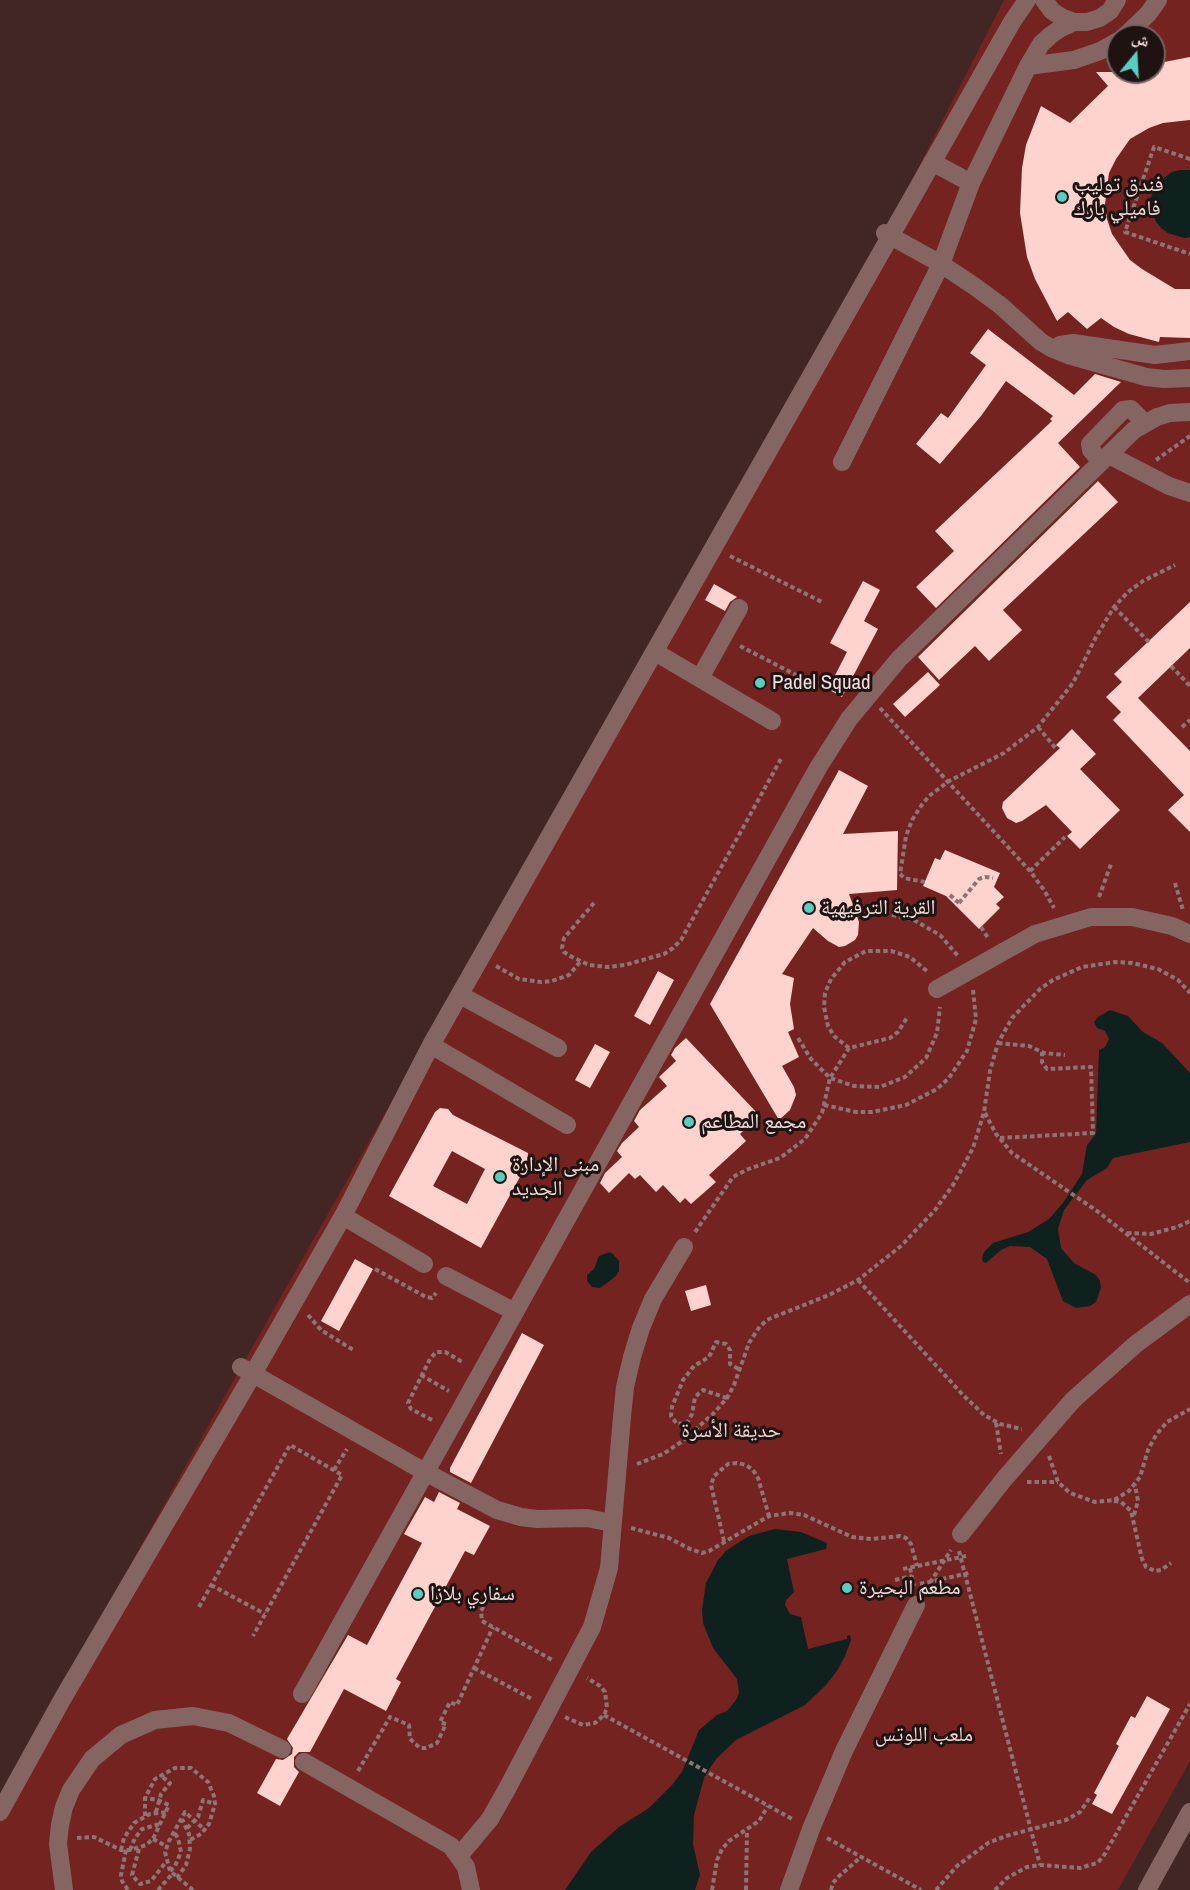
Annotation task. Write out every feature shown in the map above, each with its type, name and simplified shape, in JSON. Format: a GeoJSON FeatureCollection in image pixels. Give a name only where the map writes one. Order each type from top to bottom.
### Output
{"type":"FeatureCollection","features":[{"type":"Feature","properties":{"kind":"street"},"geometry":{"type":"LineString","coordinates":[[0,1812],[247,1371],[293,1305],[343,1216],[431,1045],[714,548],[888,234],[1027,0]]}},
{"type":"Feature","properties":{"kind":"street"},"geometry":{"type":"LineString","coordinates":[[1044,0],[1052,11],[1074,22],[1087,22],[1100,18],[1110,11],[1118,0]]}},
{"type":"Feature","properties":{"kind":"street"},"geometry":{"type":"LineString","coordinates":[[1138,24],[1158,0]]}},
{"type":"Feature","properties":{"kind":"street"},"geometry":{"type":"LineString","coordinates":[[842,462],[941,264],[971,183],[1028,66],[1046,40],[1061,28],[1074,22]]}},
{"type":"Feature","properties":{"kind":"street"},"geometry":{"type":"LineString","coordinates":[[1028,66],[1074,60],[1106,48]]}},
{"type":"Feature","properties":{"kind":"street"},"geometry":{"type":"LineString","coordinates":[[932,162],[971,183]]}},
{"type":"Feature","properties":{"kind":"street"},"geometry":{"type":"LineString","coordinates":[[888,234],[941,264],[994,300],[1041,342],[1053,349],[1146,377],[1190,378]]}},
{"type":"Feature","properties":{"kind":"street"},"geometry":{"type":"LineString","coordinates":[[1053,349],[1060,345],[1073,343],[1155,355],[1190,351]]}},
{"type":"Feature","properties":{"kind":"street"},"geometry":{"type":"LineString","coordinates":[[302,1695],[424,1472],[818,768],[849,719],[899,659],[1134,430],[1170,413],[1190,412]]}},
{"type":"Feature","properties":{"kind":"street"},"geometry":{"type":"LineString","coordinates":[[1105,458],[1190,493]]}},
{"type":"Feature","properties":{"kind":"street"},"geometry":{"type":"LineString","coordinates":[[700,678],[739,608]]}},
{"type":"Feature","properties":{"kind":"street"},"geometry":{"type":"LineString","coordinates":[[655,652],[772,721]]}},
{"type":"Feature","properties":{"kind":"street"},"geometry":{"type":"LineString","coordinates":[[937,989],[1035,934],[1091,916],[1132,917],[1172,926],[1190,934]]}},
{"type":"Feature","properties":{"kind":"street"},"geometry":{"type":"LineString","coordinates":[[460,995],[558,1048]]}},
{"type":"Feature","properties":{"kind":"street"},"geometry":{"type":"LineString","coordinates":[[431,1045],[567,1125]]}},
{"type":"Feature","properties":{"kind":"street"},"geometry":{"type":"LineString","coordinates":[[343,1216],[424,1264]]}},
{"type":"Feature","properties":{"kind":"street"},"geometry":{"type":"LineString","coordinates":[[459,1856],[490,1819],[584,1647],[599,1608],[607,1578],[624,1397],[632,1357],[653,1299],[684,1247]]}},
{"type":"Feature","properties":{"kind":"street"},"geometry":{"type":"LineString","coordinates":[[446,1276],[514,1312]]}},
{"type":"Feature","properties":{"kind":"street"},"geometry":{"type":"LineString","coordinates":[[961,1534],[1005,1478],[1073,1400],[1136,1344],[1190,1304]]}},
{"type":"Feature","properties":{"kind":"street"},"geometry":{"type":"LineString","coordinates":[[247,1371],[424,1472],[509,1514],[537,1519],[587,1518],[612,1523]]}},
{"type":"Feature","properties":{"kind":"street"},"geometry":{"type":"LineString","coordinates":[[789,1890],[811,1829],[844,1751],[916,1605]]}},
{"type":"Feature","properties":{"kind":"street"},"geometry":{"type":"LineString","coordinates":[[64,1890],[58,1844],[64,1807],[80,1773],[106,1746],[138,1726],[174,1717],[211,1718],[247,1730],[282,1749]]}},
{"type":"Feature","properties":{"kind":"street"},"geometry":{"type":"LineString","coordinates":[[304,1762],[440,1839],[459,1856],[466,1867],[471,1890]]}},
{"type":"Feature","properties":{"kind":"street"},"geometry":{"type":"LineString","coordinates":[[1147,1890],[1190,1812]]}},
{"type":"Feature","properties":{"kind":"path"},"geometry":{"type":"LineString","coordinates":[[1190,159],[1154,147],[1125,232],[1190,254]]}},
{"type":"Feature","properties":{"kind":"path"},"geometry":{"type":"LineString","coordinates":[[1144,473],[1155,460],[1190,436]]}},
{"type":"Feature","properties":{"kind":"path"},"geometry":{"type":"LineString","coordinates":[[714,548],[824,603]]}},
{"type":"Feature","properties":{"kind":"path"},"geometry":{"type":"LineString","coordinates":[[924,882],[904,878],[900,874],[906,836],[921,806],[929,796],[949,781],[1004,753],[1038,727],[1073,683],[1114,607],[1128,592],[1143,581],[1175,565]]}},
{"type":"Feature","properties":{"kind":"path"},"geometry":{"type":"LineString","coordinates":[[1114,607],[1150,644]]}},
{"type":"Feature","properties":{"kind":"path"},"geometry":{"type":"LineString","coordinates":[[723,637],[800,677]]}},
{"type":"Feature","properties":{"kind":"path"},"geometry":{"type":"LineString","coordinates":[[1172,666],[1190,686]]}},
{"type":"Feature","properties":{"kind":"path"},"geometry":{"type":"LineString","coordinates":[[867,695],[949,781],[1030,872],[1053,904],[1061,925]]}},
{"type":"Feature","properties":{"kind":"path"},"geometry":{"type":"LineString","coordinates":[[1182,727],[1190,720]]}},
{"type":"Feature","properties":{"kind":"path"},"geometry":{"type":"LineString","coordinates":[[1038,727],[1057,750]]}},
{"type":"Feature","properties":{"kind":"path"},"geometry":{"type":"LineString","coordinates":[[594,903],[566,935],[562,943],[564,952],[580,962],[598,967],[625,965],[664,954],[673,948],[681,940],[782,757]]}},
{"type":"Feature","properties":{"kind":"path"},"geometry":{"type":"LineString","coordinates":[[1030,872],[1065,837]]}},
{"type":"Feature","properties":{"kind":"path"},"geometry":{"type":"LineString","coordinates":[[1091,916],[1111,864]]}},
{"type":"Feature","properties":{"kind":"path"},"geometry":{"type":"LineString","coordinates":[[951,896],[960,904],[979,879],[993,878]]}},
{"type":"Feature","properties":{"kind":"path"},"geometry":{"type":"LineString","coordinates":[[824,1105],[856,1112],[890,1110],[922,1098],[949,1078],[967,1051],[976,1019],[973,987],[967,971],[951,946],[928,927],[900,916],[862,915]]}},
{"type":"Feature","properties":{"kind":"path"},"geometry":{"type":"LineString","coordinates":[[798,1038],[811,1059],[830,1078],[854,1086],[880,1087],[905,1077],[926,1058],[938,1033],[940,1010],[937,989],[931,975],[921,964],[891,951],[866,951],[845,962],[831,979],[825,993],[824,1006],[828,1026],[834,1036],[849,1048]]}},
{"type":"Feature","properties":{"kind":"path"},"geometry":{"type":"LineString","coordinates":[[484,953],[508,974],[530,982],[552,981],[565,977],[573,972],[580,962]]}},
{"type":"Feature","properties":{"kind":"path"},"geometry":{"type":"LineString","coordinates":[[618,1469],[654,1458],[698,1429],[727,1398],[754,1334],[769,1319],[829,1295],[858,1280],[902,1246],[935,1210],[967,1161],[984,1112],[990,1071],[998,1043],[1012,1018],[1040,989],[1053,980],[1082,967],[1115,962],[1149,967],[1166,973],[1178,980],[1190,993]]}},
{"type":"Feature","properties":{"kind":"path"},"geometry":{"type":"LineString","coordinates":[[684,1247],[733,1177],[794,1150],[815,1127],[824,1105],[830,1078],[849,1048],[890,1038],[898,1032],[908,1016]]}},
{"type":"Feature","properties":{"kind":"path"},"geometry":{"type":"LineString","coordinates":[[998,1043],[1033,1047],[1042,1052],[1065,1055]]}},
{"type":"Feature","properties":{"kind":"path"},"geometry":{"type":"LineString","coordinates":[[999,1138],[1093,1132],[1091,1067],[1047,1069],[1042,1062],[1042,1052]]}},
{"type":"Feature","properties":{"kind":"path"},"geometry":{"type":"LineString","coordinates":[[984,1112],[999,1138],[1012,1153],[1097,1211],[1190,1283]]}},
{"type":"Feature","properties":{"kind":"path"},"geometry":{"type":"LineString","coordinates":[[1126,1233],[1150,1234],[1190,1221]]}},
{"type":"Feature","properties":{"kind":"path"},"geometry":{"type":"LineString","coordinates":[[375,1269],[429,1298],[435,1296],[446,1276]]}},
{"type":"Feature","properties":{"kind":"path"},"geometry":{"type":"LineString","coordinates":[[858,1280],[984,1415],[996,1423],[1045,1432],[1050,1462],[1060,1485],[1070,1493],[1087,1500],[1105,1503],[1122,1497],[1140,1478],[1148,1450],[1156,1435],[1167,1422],[1190,1409]]}},
{"type":"Feature","properties":{"kind":"path"},"geometry":{"type":"LineString","coordinates":[[293,1305],[312,1318],[321,1330],[355,1352]]}},
{"type":"Feature","properties":{"kind":"path"},"geometry":{"type":"LineString","coordinates":[[727,1398],[703,1390],[695,1396],[690,1421],[681,1425],[674,1422],[671,1416],[672,1407],[683,1380],[694,1366],[709,1357],[716,1342],[726,1344],[730,1350],[730,1364],[740,1370]]}},
{"type":"Feature","properties":{"kind":"path"},"geometry":{"type":"LineString","coordinates":[[449,1430],[409,1406],[408,1399],[421,1375],[433,1355],[441,1352],[449,1354],[480,1373]]}},
{"type":"Feature","properties":{"kind":"path"},"geometry":{"type":"LineString","coordinates":[[421,1375],[465,1400]]}},
{"type":"Feature","properties":{"kind":"path"},"geometry":{"type":"LineString","coordinates":[[199,1607],[290,1445],[342,1475],[253,1636]]}},
{"type":"Feature","properties":{"kind":"path"},"geometry":{"type":"LineString","coordinates":[[724,1541],[711,1485],[714,1476],[728,1464],[746,1465],[753,1470],[758,1478],[769,1516]]}},
{"type":"Feature","properties":{"kind":"path"},"geometry":{"type":"LineString","coordinates":[[1134,1516],[1138,1501],[1135,1485]]}},
{"type":"Feature","properties":{"kind":"path"},"geometry":{"type":"LineString","coordinates":[[1114,1500],[1128,1506],[1134,1516],[1142,1558],[1146,1567],[1155,1571],[1171,1563]]}},
{"type":"Feature","properties":{"kind":"path"},"geometry":{"type":"LineString","coordinates":[[612,1523],[669,1538],[696,1552],[709,1551],[769,1516],[790,1513],[804,1515],[861,1539],[900,1536],[906,1538],[911,1545],[917,1566]]}},
{"type":"Feature","properties":{"kind":"path"},"geometry":{"type":"LineString","coordinates":[[916,1605],[956,1542],[963,1556],[1040,1865]]}},
{"type":"Feature","properties":{"kind":"path"},"geometry":{"type":"LineString","coordinates":[[903,1569],[963,1556]]}},
{"type":"Feature","properties":{"kind":"path"},"geometry":{"type":"LineString","coordinates":[[910,1568],[914,1586]]}},
{"type":"Feature","properties":{"kind":"path"},"geometry":{"type":"LineString","coordinates":[[907,1587],[967,1573]]}},
{"type":"Feature","properties":{"kind":"path"},"geometry":{"type":"LineString","coordinates":[[895,1580],[912,1576]]}},
{"type":"Feature","properties":{"kind":"path"},"geometry":{"type":"LineString","coordinates":[[212,1585],[265,1614]]}},
{"type":"Feature","properties":{"kind":"path"},"geometry":{"type":"LineString","coordinates":[[494,1587],[480,1615],[482,1621],[548,1658]]}},
{"type":"Feature","properties":{"kind":"path"},"geometry":{"type":"LineString","coordinates":[[348,1787],[390,1717],[409,1725],[410,1739],[420,1748],[433,1747],[437,1743],[446,1724],[440,1722],[450,1702],[457,1705],[493,1627]]}},
{"type":"Feature","properties":{"kind":"path"},"geometry":{"type":"LineString","coordinates":[[474,1668],[527,1696]]}},
{"type":"Feature","properties":{"kind":"path"},"geometry":{"type":"LineString","coordinates":[[995,1890],[1017,1871],[1040,1865],[1080,1868],[1097,1863],[1103,1857],[1190,1704]]}},
{"type":"Feature","properties":{"kind":"path"},"geometry":{"type":"LineString","coordinates":[[604,1715],[712,1775]]}},
{"type":"Feature","properties":{"kind":"path"},"geometry":{"type":"LineString","coordinates":[[145,1816],[145,1798],[150,1785],[160,1775],[175,1768],[191,1768],[208,1782],[215,1804],[212,1818],[205,1830],[190,1840]]}},
{"type":"Feature","properties":{"kind":"path"},"geometry":{"type":"LineString","coordinates":[[156,1812],[158,1800],[170,1783],[160,1775]]}},
{"type":"Feature","properties":{"kind":"path"},"geometry":{"type":"LineString","coordinates":[[936,1890],[957,1866],[972,1854],[997,1839],[1074,1817],[1091,1796]]}},
{"type":"Feature","properties":{"kind":"path"},"geometry":{"type":"LineString","coordinates":[[58,1844],[78,1838],[94,1837],[126,1850],[139,1848],[153,1839],[169,1805],[145,1798]]}},
{"type":"Feature","properties":{"kind":"path"},"geometry":{"type":"LineString","coordinates":[[187,1828],[196,1821],[203,1800],[215,1804]]}},
{"type":"Feature","properties":{"kind":"path"},"geometry":{"type":"LineString","coordinates":[[712,1890],[717,1860],[722,1850],[729,1841],[759,1821],[768,1806]]}},
{"type":"Feature","properties":{"kind":"path"},"geometry":{"type":"LineString","coordinates":[[128,1890],[121,1875],[126,1850],[124,1838],[130,1827],[145,1816],[156,1812],[166,1812]]}},
{"type":"Feature","properties":{"kind":"path"},"geometry":{"type":"LineString","coordinates":[[193,1890],[171,1872],[166,1861],[166,1846],[185,1812],[205,1830]]}},
{"type":"Feature","properties":{"kind":"path"},"geometry":{"type":"LineString","coordinates":[[177,1878],[189,1857],[190,1840],[181,1818]]}},
{"type":"Feature","properties":{"kind":"path"},"geometry":{"type":"LineString","coordinates":[[126,1850],[142,1829],[160,1824]]}},
{"type":"Feature","properties":{"kind":"path"},"geometry":{"type":"LineString","coordinates":[[746,1890],[747,1831]]}},
{"type":"Feature","properties":{"kind":"path"},"geometry":{"type":"LineString","coordinates":[[158,1890],[175,1866],[181,1852],[174,1832]]}},
{"type":"Feature","properties":{"kind":"path"},"geometry":{"type":"LineString","coordinates":[[153,1839],[166,1846]]}},
{"type":"Feature","properties":{"kind":"path"},"geometry":{"type":"LineString","coordinates":[[139,1848],[132,1875],[140,1884],[152,1881],[166,1861]]}},
{"type":"Feature","properties":{"kind":"path"},"geometry":{"type":"LineString","coordinates":[[831,1890],[838,1876],[861,1857]]}},
{"type":"Feature","properties":{"kind":"green space","name":"حديقة الأسرة"},"geometry":{"type":"Polygon","coordinates":[[[1004,0],[1190,0],[1190,1761],[1118,1890],[0,1890],[0,1798],[241,1367],[885,233],[1004,0]]]}},
{"type":"Feature","properties":{"kind":"water"},"geometry":{"type":"Polygon","coordinates":[[[1190,170],[1190,237],[1184,238],[1161,228],[1156,222],[1151,205],[1151,197],[1158,182],[1172,172],[1190,170]]]}},
{"type":"Feature","properties":{"kind":"water"},"geometry":{"type":"Polygon","coordinates":[[[1110,1010],[1128,1016],[1143,1032],[1162,1043],[1190,1073],[1190,1142],[1113,1158],[1107,1168],[1087,1180],[1064,1210],[1058,1229],[1061,1248],[1074,1263],[1096,1275],[1101,1288],[1096,1302],[1090,1306],[1076,1308],[1063,1301],[1047,1259],[1030,1247],[1010,1246],[1001,1250],[986,1263],[982,1258],[984,1252],[993,1243],[1028,1232],[1049,1219],[1063,1203],[1082,1174],[1087,1145],[1096,1134],[1099,1050],[1105,1047],[1109,1039],[1105,1031],[1097,1028],[1094,1022],[1110,1010]]]}},
{"type":"Feature","properties":{"kind":"water"},"geometry":{"type":"Polygon","coordinates":[[[609,1252],[619,1261],[619,1271],[600,1288],[592,1287],[587,1281],[587,1275],[594,1269],[599,1256],[609,1252]]]}},
{"type":"Feature","properties":{"kind":"water"},"geometry":{"type":"Polygon","coordinates":[[[775,1529],[801,1532],[827,1543],[826,1549],[787,1559],[794,1592],[786,1600],[785,1605],[790,1614],[801,1617],[808,1649],[847,1639],[850,1635],[851,1640],[837,1671],[805,1705],[736,1740],[710,1768],[704,1778],[694,1815],[693,1844],[700,1875],[695,1890],[565,1890],[591,1852],[619,1827],[649,1808],[672,1785],[682,1772],[699,1730],[717,1715],[727,1711],[736,1700],[739,1693],[737,1679],[713,1648],[703,1623],[702,1610],[706,1583],[718,1560],[727,1550],[749,1536],[775,1529]]]}},
{"type":"Feature","properties":{"kind":"building","name":"فندق توليب فاميلي بارك"},"geometry":{"type":"Polygon","coordinates":[[[1190,57],[1190,120],[1163,123],[1130,139],[1109,173],[1105,204],[1112,234],[1130,260],[1175,289],[1190,289],[1190,338],[1160,337],[1159,342],[1129,334],[1101,318],[1087,329],[1068,312],[1057,321],[1035,279],[1027,257],[1020,213],[1022,168],[1026,145],[1041,106],[1070,123],[1108,86],[1106,84],[1166,84],[1166,62],[1190,57]]]}},
{"type":"Feature","properties":{"kind":"building","name":"فندق توليب فاميلي بارك"},"geometry":{"type":"Polygon","coordinates":[[[1096,72],[1106,72],[1106,84],[1096,72]]]}},
{"type":"Feature","properties":{"kind":"building"},"geometry":{"type":"Polygon","coordinates":[[[988,329],[1074,395],[1095,374],[1121,382],[1058,443],[1080,467],[936,608],[916,587],[954,551],[935,531],[1052,421],[1050,419],[1053,416],[1006,381],[981,416],[940,464],[916,444],[941,413],[948,418],[986,365],[970,353],[988,329]]]}},
{"type":"Feature","properties":{"kind":"building"},"geometry":{"type":"Polygon","coordinates":[[[1098,481],[1118,502],[1003,610],[1022,630],[989,661],[975,646],[939,680],[918,657],[1098,481]]]}},
{"type":"Feature","properties":{"kind":"building"},"geometry":{"type":"Polygon","coordinates":[[[863,581],[880,590],[864,621],[878,629],[842,697],[828,689],[847,652],[830,643],[863,581]]]}},
{"type":"Feature","properties":{"kind":"building"},"geometry":{"type":"Polygon","coordinates":[[[714,584],[737,597],[730,602],[725,611],[705,600],[714,584]]]}},
{"type":"Feature","properties":{"kind":"building"},"geometry":{"type":"Polygon","coordinates":[[[1190,602],[1190,648],[1138,698],[1190,751],[1190,832],[1168,810],[1184,795],[1113,720],[1121,712],[1106,697],[1122,682],[1114,674],[1190,602]]]}},
{"type":"Feature","properties":{"kind":"building"},"geometry":{"type":"Polygon","coordinates":[[[928,672],[940,685],[905,717],[893,704],[928,672]]]}},
{"type":"Feature","properties":{"kind":"building"},"geometry":{"type":"Polygon","coordinates":[[[1072,729],[1096,754],[1080,769],[1120,810],[1080,849],[1067,836],[1072,832],[1046,805],[1016,823],[1007,818],[1002,808],[1003,802],[1060,748],[1056,745],[1072,729]]]}},
{"type":"Feature","properties":{"kind":"building","name":"القرية الترفيهية"},"geometry":{"type":"Polygon","coordinates":[[[839,770],[868,786],[843,834],[898,831],[897,890],[849,894],[859,922],[858,935],[855,940],[839,947],[813,928],[782,974],[794,978],[790,1004],[794,1029],[788,1032],[799,1057],[782,1066],[796,1095],[790,1110],[779,1120],[710,1004],[839,770]]]}},
{"type":"Feature","properties":{"kind":"building"},"geometry":{"type":"Polygon","coordinates":[[[945,850],[1000,873],[994,887],[1004,897],[996,904],[1000,908],[979,929],[946,896],[923,886],[935,858],[940,860],[945,850]]]}},
{"type":"Feature","properties":{"kind":"building"},"geometry":{"type":"Polygon","coordinates":[[[658,971],[674,980],[650,1025],[634,1016],[658,971]]]}},
{"type":"Feature","properties":{"kind":"building","name":"مجمع المطاعم"},"geometry":{"type":"Polygon","coordinates":[[[686,1038],[759,1115],[740,1134],[746,1141],[709,1175],[716,1182],[691,1204],[685,1198],[680,1203],[663,1185],[656,1192],[640,1175],[635,1179],[629,1173],[609,1193],[600,1183],[605,1173],[622,1157],[617,1151],[622,1143],[639,1127],[634,1121],[640,1110],[667,1086],[659,1077],[676,1061],[671,1055],[686,1038]]]}},
{"type":"Feature","properties":{"kind":"building"},"geometry":{"type":"Polygon","coordinates":[[[595,1044],[610,1052],[590,1088],[575,1080],[595,1044]]]}},
{"type":"Feature","properties":{"kind":"building","name":"مبنى الإدارة الجديد"},"geometry":{"type":"Polygon","coordinates":[[[440,1108],[448,1109],[453,1115],[528,1153],[527,1164],[481,1248],[389,1196],[435,1112],[440,1108]],[[452,1151],[433,1186],[467,1204],[485,1169],[452,1151]]]}},
{"type":"Feature","properties":{"kind":"building"},"geometry":{"type":"Polygon","coordinates":[[[355,1259],[373,1269],[339,1331],[321,1321],[355,1259]]]}},
{"type":"Feature","properties":{"kind":"building"},"geometry":{"type":"Polygon","coordinates":[[[706,1285],[711,1305],[691,1311],[685,1291],[706,1285]]]}},
{"type":"Feature","properties":{"kind":"building"},"geometry":{"type":"Polygon","coordinates":[[[522,1333],[544,1345],[471,1483],[450,1472],[450,1468],[522,1333]]]}},
{"type":"Feature","properties":{"kind":"building","name":"سفاري بلازا"},"geometry":{"type":"Polygon","coordinates":[[[439,1492],[460,1503],[457,1509],[490,1526],[474,1555],[465,1551],[396,1679],[401,1682],[386,1711],[344,1689],[310,1752],[299,1752],[294,1757],[294,1767],[299,1772],[280,1806],[257,1793],[276,1759],[283,1760],[292,1754],[293,1748],[287,1739],[348,1635],[367,1645],[422,1543],[404,1534],[425,1497],[434,1502],[439,1492]]]}},
{"type":"Feature","properties":{"kind":"building"},"geometry":{"type":"Polygon","coordinates":[[[1147,1696],[1170,1709],[1112,1814],[1092,1804],[1097,1795],[1094,1793],[1119,1746],[1116,1744],[1131,1716],[1135,1718],[1147,1696]]]}},
{"type":"Feature","properties":{"kind":"place","name":"فندق توليب فاميلي بارك"},"geometry":{"type":"Point","coordinates":[1062,197]}},
{"type":"Feature","properties":{"kind":"place","name":"Padel Squad"},"geometry":{"type":"Point","coordinates":[760,683]}},
{"type":"Feature","properties":{"kind":"place","name":"القرية الترفيهية"},"geometry":{"type":"Point","coordinates":[809,908]}},
{"type":"Feature","properties":{"kind":"place","name":"مجمع المطاعم"},"geometry":{"type":"Point","coordinates":[689,1122]}},
{"type":"Feature","properties":{"kind":"place","name":"مبنى الإدارة الجديد"},"geometry":{"type":"Point","coordinates":[500,1177]}},
{"type":"Feature","properties":{"kind":"place","name":"مطعم البحيرة"},"geometry":{"type":"Point","coordinates":[847,1588]}},
{"type":"Feature","properties":{"kind":"place","name":"سفاري بلازا"},"geometry":{"type":"Point","coordinates":[418,1594]}},
{"type":"Feature","properties":{"kind":"park label","name":"ملعب اللوتس"},"geometry":{"type":"Point","coordinates":[924,1735]}}]}
